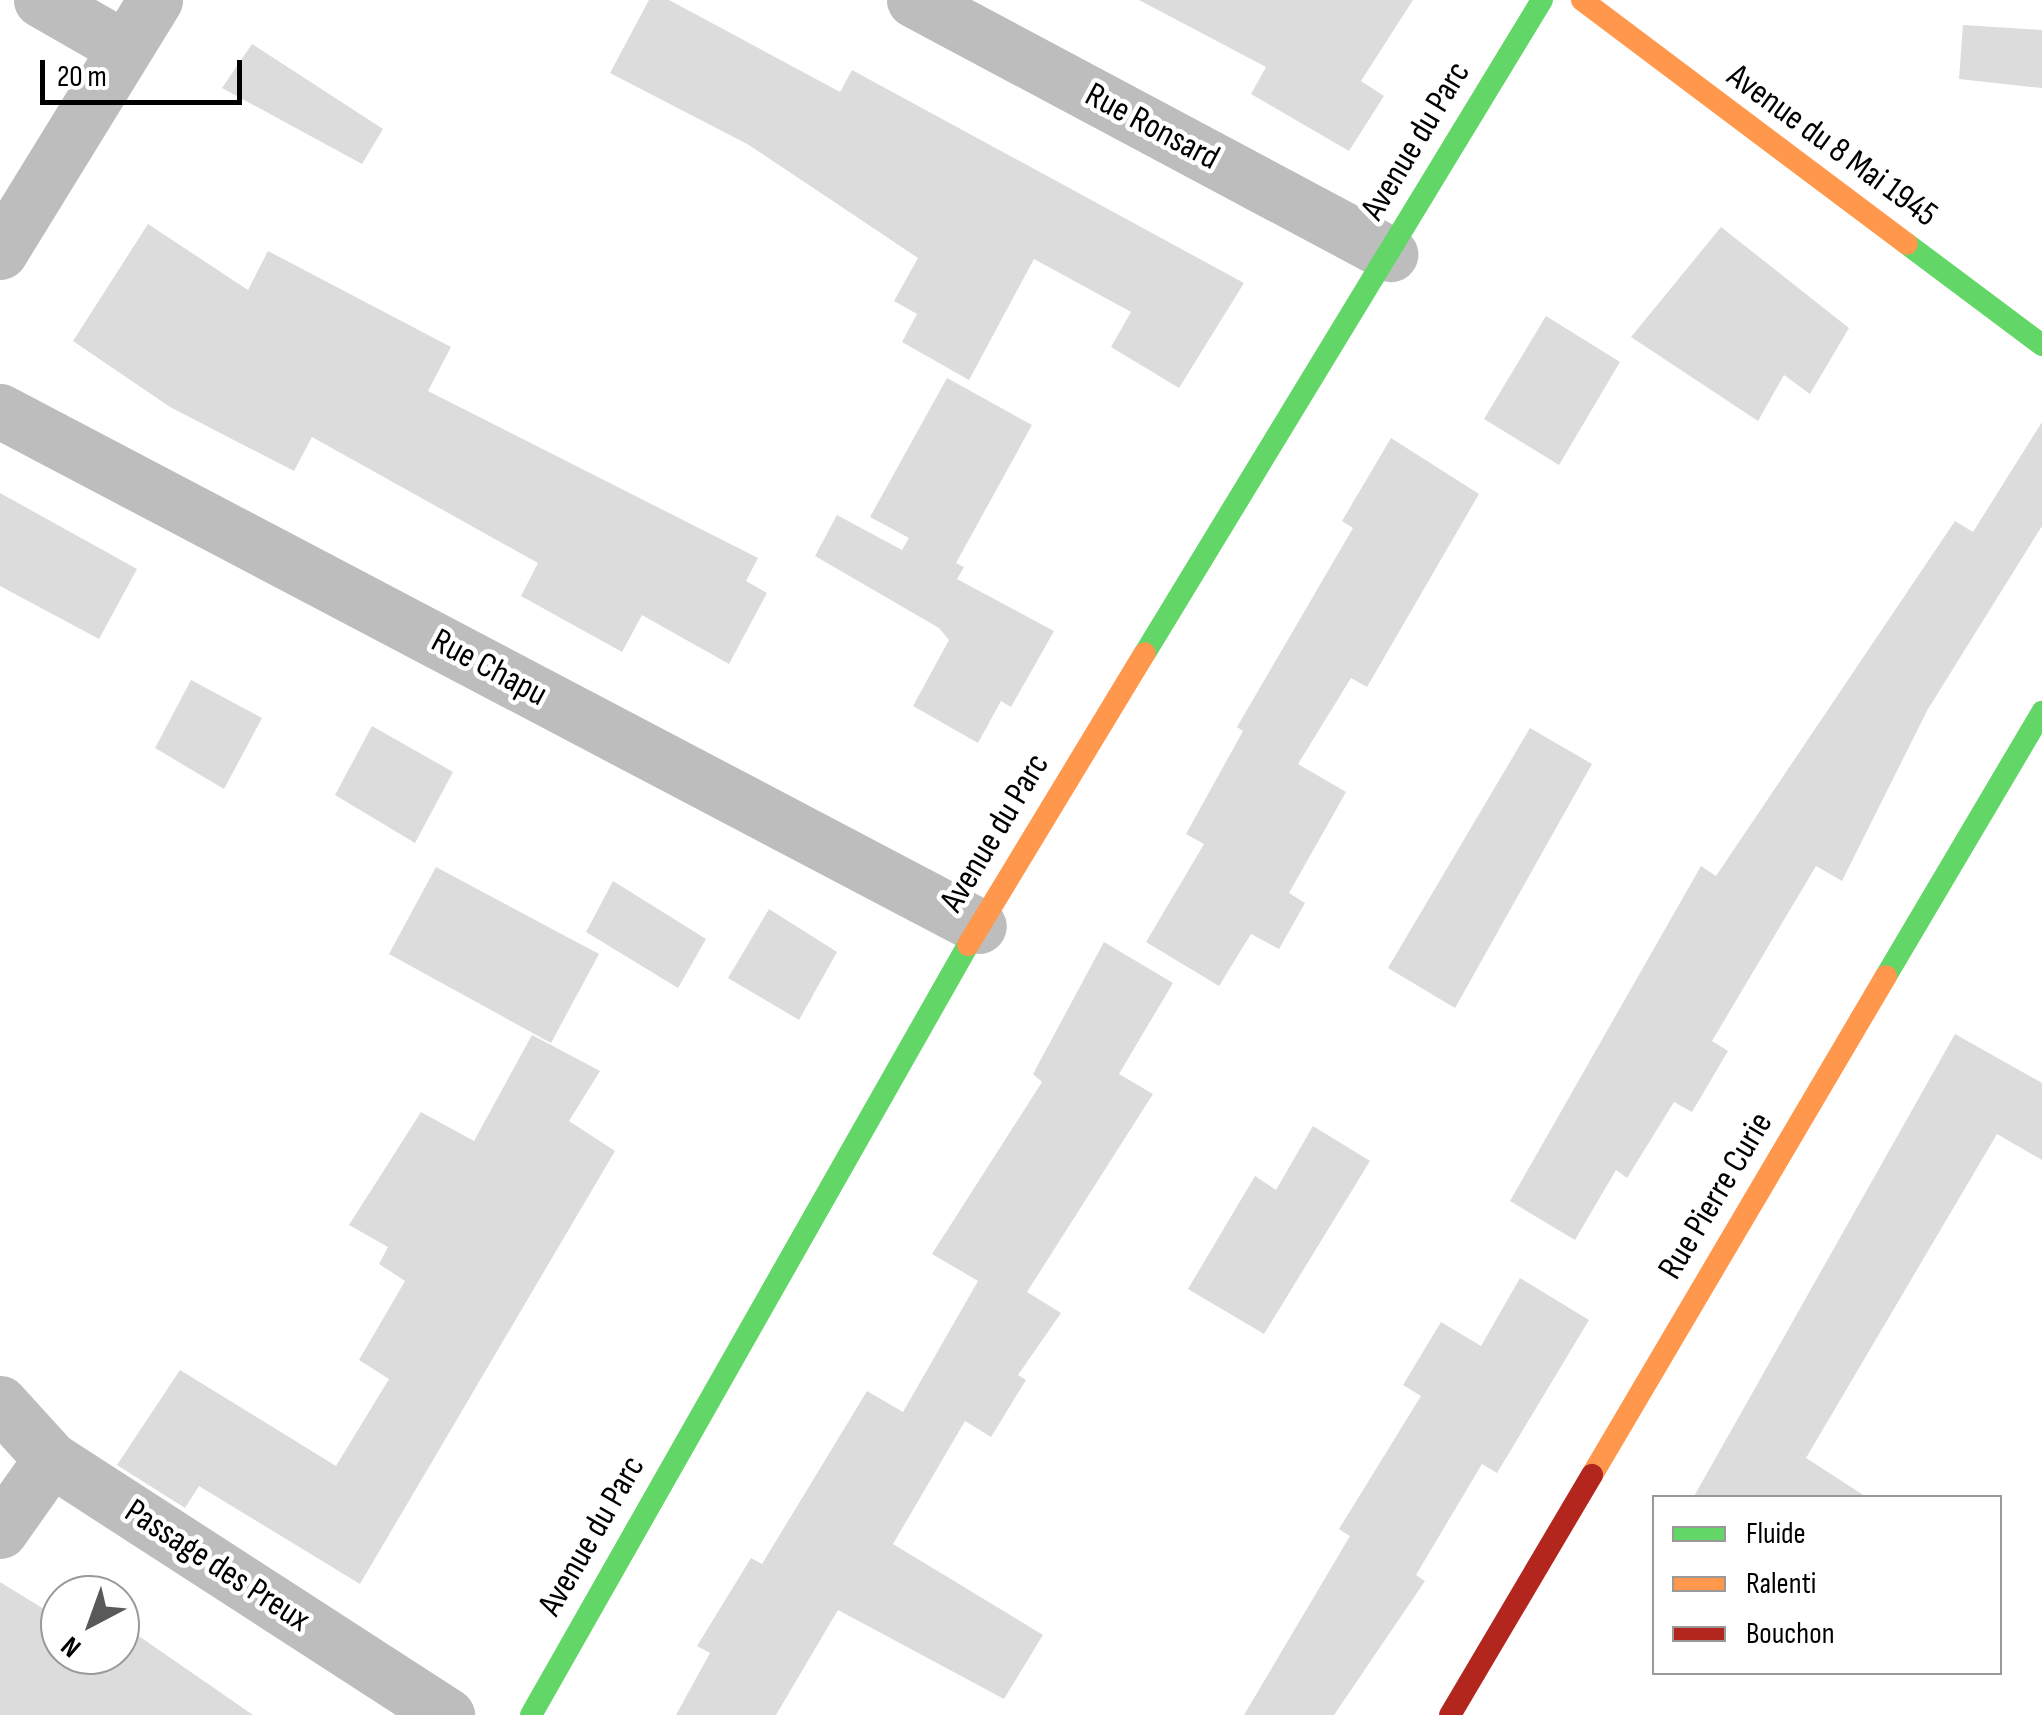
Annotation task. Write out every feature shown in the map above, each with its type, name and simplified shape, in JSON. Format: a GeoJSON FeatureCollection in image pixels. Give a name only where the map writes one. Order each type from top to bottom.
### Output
{"type":"FeatureCollection","features":[{"type":"Feature","properties":{"kind":"street"},"geometry":{"type":"LineString","coordinates":[[40,0],[124,48]]}},
{"type":"Feature","properties":{"kind":"street"},"geometry":{"type":"LineString","coordinates":[[0,252],[155,0]]}},
{"type":"Feature","properties":{"kind":"street","name":"Rue Ronsard"},"geometry":{"type":"LineString","coordinates":[[914,0],[1390,254]]}},
{"type":"Feature","properties":{"kind":"street","name":"Avenue du Parc"},"geometry":{"type":"LineString","coordinates":[[530,1715],[979,926],[1542,0]]}},
{"type":"Feature","properties":{"kind":"street","name":"Avenue du 8 Mai 1945"},"geometry":{"type":"LineString","coordinates":[[1582,0],[2042,345]]}},
{"type":"Feature","properties":{"kind":"street","name":"Rue Chapu"},"geometry":{"type":"LineString","coordinates":[[0,411],[979,926]]}},
{"type":"Feature","properties":{"kind":"street","name":"Rue Pierre Curie"},"geometry":{"type":"LineString","coordinates":[[1450,1715],[2042,712]]}},
{"type":"Feature","properties":{"kind":"street","name":"Passage des Preux"},"geometry":{"type":"LineString","coordinates":[[0,1403],[52,1459],[447,1715]]}},
{"type":"Feature","properties":{"kind":"street"},"geometry":{"type":"LineString","coordinates":[[0,1531],[52,1459]]}},
{"type":"Feature","properties":{"kind":"building"},"geometry":{"type":"Polygon","coordinates":[[[649,0],[669,0],[840,92],[852,70],[1244,283],[1179,388],[1111,347],[1131,312],[1034,259],[969,380],[902,342],[917,314],[894,301],[918,258],[749,145],[610,73],[649,0]]]}},
{"type":"Feature","properties":{"kind":"building"},"geometry":{"type":"Polygon","coordinates":[[[1139,0],[1413,0],[1361,81],[1384,96],[1349,151],[1251,94],[1266,67],[1139,0]]]}},
{"type":"Feature","properties":{"kind":"building"},"geometry":{"type":"Polygon","coordinates":[[[1963,25],[2042,30],[2042,88],[1959,79],[1963,25]]]}},
{"type":"Feature","properties":{"kind":"building"},"geometry":{"type":"Polygon","coordinates":[[[252,44],[383,129],[362,164],[222,88],[252,44]]]}},
{"type":"Feature","properties":{"kind":"building"},"geometry":{"type":"Polygon","coordinates":[[[148,224],[248,290],[268,251],[451,347],[428,391],[758,558],[746,581],[767,593],[729,664],[642,615],[622,652],[521,596],[538,563],[312,437],[294,471],[170,407],[73,341],[148,224]]]}},
{"type":"Feature","properties":{"kind":"building"},"geometry":{"type":"Polygon","coordinates":[[[1721,227],[1849,328],[1810,394],[1784,375],[1758,421],[1631,337],[1721,227]]]}},
{"type":"Feature","properties":{"kind":"building"},"geometry":{"type":"Polygon","coordinates":[[[1546,316],[1620,362],[1559,465],[1484,419],[1546,316]]]}},
{"type":"Feature","properties":{"kind":"building"},"geometry":{"type":"Polygon","coordinates":[[[947,378],[1032,425],[956,563],[964,567],[957,579],[1054,631],[1011,707],[1001,701],[978,743],[913,706],[949,640],[939,628],[815,556],[837,515],[902,550],[909,538],[870,517],[947,378]]]}},
{"type":"Feature","properties":{"kind":"building"},"geometry":{"type":"Polygon","coordinates":[[[2042,422],[2042,526],[1928,709],[1842,881],[1816,866],[1712,1041],[1728,1051],[1692,1112],[1674,1102],[1627,1178],[1616,1170],[1575,1240],[1510,1201],[1701,866],[1716,876],[1955,521],[1973,532],[2042,422]]]}},
{"type":"Feature","properties":{"kind":"building"},"geometry":{"type":"Polygon","coordinates":[[[1391,438],[1479,494],[1367,687],[1351,678],[1298,764],[1346,792],[1289,893],[1305,903],[1279,949],[1251,934],[1219,986],[1146,942],[1204,844],[1186,834],[1243,731],[1237,727],[1353,528],[1342,521],[1391,438]]]}},
{"type":"Feature","properties":{"kind":"building"},"geometry":{"type":"Polygon","coordinates":[[[0,493],[137,569],[99,639],[0,586],[0,493]]]}},
{"type":"Feature","properties":{"kind":"building"},"geometry":{"type":"Polygon","coordinates":[[[191,680],[262,718],[224,789],[155,748],[191,680]]]}},
{"type":"Feature","properties":{"kind":"building"},"geometry":{"type":"Polygon","coordinates":[[[372,726],[453,772],[415,843],[335,795],[372,726]]]}},
{"type":"Feature","properties":{"kind":"building"},"geometry":{"type":"Polygon","coordinates":[[[1530,728],[1592,764],[1455,1008],[1388,968],[1530,728]]]}},
{"type":"Feature","properties":{"kind":"building"},"geometry":{"type":"Polygon","coordinates":[[[436,867],[599,954],[551,1043],[389,954],[436,867]]]}},
{"type":"Feature","properties":{"kind":"building"},"geometry":{"type":"Polygon","coordinates":[[[613,881],[706,939],[678,988],[586,932],[613,881]]]}},
{"type":"Feature","properties":{"kind":"building"},"geometry":{"type":"Polygon","coordinates":[[[769,909],[837,952],[799,1020],[728,978],[769,909]]]}},
{"type":"Feature","properties":{"kind":"building"},"geometry":{"type":"Polygon","coordinates":[[[1104,942],[1173,983],[1119,1074],[1153,1094],[1027,1292],[1061,1313],[1018,1375],[1026,1380],[991,1437],[965,1421],[893,1544],[1043,1635],[1004,1699],[838,1610],[776,1715],[676,1715],[710,1653],[697,1646],[751,1558],[762,1564],[867,1391],[903,1412],[978,1281],[932,1254],[1042,1082],[1033,1074],[1104,942]]]}},
{"type":"Feature","properties":{"kind":"building"},"geometry":{"type":"Polygon","coordinates":[[[1955,1034],[2042,1083],[2042,1160],[1997,1134],[1806,1458],[1863,1495],[1695,1495],[1955,1034]]]}},
{"type":"Feature","properties":{"kind":"building"},"geometry":{"type":"Polygon","coordinates":[[[532,1035],[600,1071],[569,1121],[615,1151],[360,1584],[199,1486],[185,1508],[117,1465],[180,1370],[336,1466],[389,1379],[359,1360],[405,1281],[379,1264],[388,1247],[349,1225],[421,1112],[474,1141],[532,1035]]]}},
{"type":"Feature","properties":{"kind":"building"},"geometry":{"type":"Polygon","coordinates":[[[1313,1126],[1370,1161],[1264,1334],[1188,1289],[1255,1176],[1276,1190],[1313,1126]]]}},
{"type":"Feature","properties":{"kind":"building"},"geometry":{"type":"Polygon","coordinates":[[[1520,1278],[1589,1320],[1497,1473],[1482,1464],[1416,1575],[1425,1581],[1334,1715],[1244,1715],[1350,1536],[1339,1529],[1421,1396],[1403,1385],[1441,1322],[1481,1346],[1520,1278]]]}},
{"type":"Feature","properties":{"kind":"building"},"geometry":{"type":"Polygon","coordinates":[[[0,1582],[40,1607],[40,1675],[140,1675],[140,1637],[253,1715],[0,1715],[0,1582]]]}},
{"type":"Feature","properties":{"kind":"traffic: fast"},"geometry":{"type":"LineString","coordinates":[[1145,653],[1542,0]]}},
{"type":"Feature","properties":{"kind":"traffic: fast"},"geometry":{"type":"LineString","coordinates":[[1907,244],[2042,345]]}},
{"type":"Feature","properties":{"kind":"traffic: fast"},"geometry":{"type":"LineString","coordinates":[[1886,976],[2042,712]]}},
{"type":"Feature","properties":{"kind":"traffic: fast"},"geometry":{"type":"LineString","coordinates":[[531,1715],[968,945]]}},
{"type":"Feature","properties":{"kind":"traffic: slow"},"geometry":{"type":"LineString","coordinates":[[1582,0],[1907,244]]}},
{"type":"Feature","properties":{"kind":"traffic: slow"},"geometry":{"type":"LineString","coordinates":[[968,945],[1145,653]]}},
{"type":"Feature","properties":{"kind":"traffic: slow"},"geometry":{"type":"LineString","coordinates":[[1592,1475],[1886,976]]}},
{"type":"Feature","properties":{"kind":"traffic: jam"},"geometry":{"type":"LineString","coordinates":[[1450,1715],[1592,1475]]}}]}
